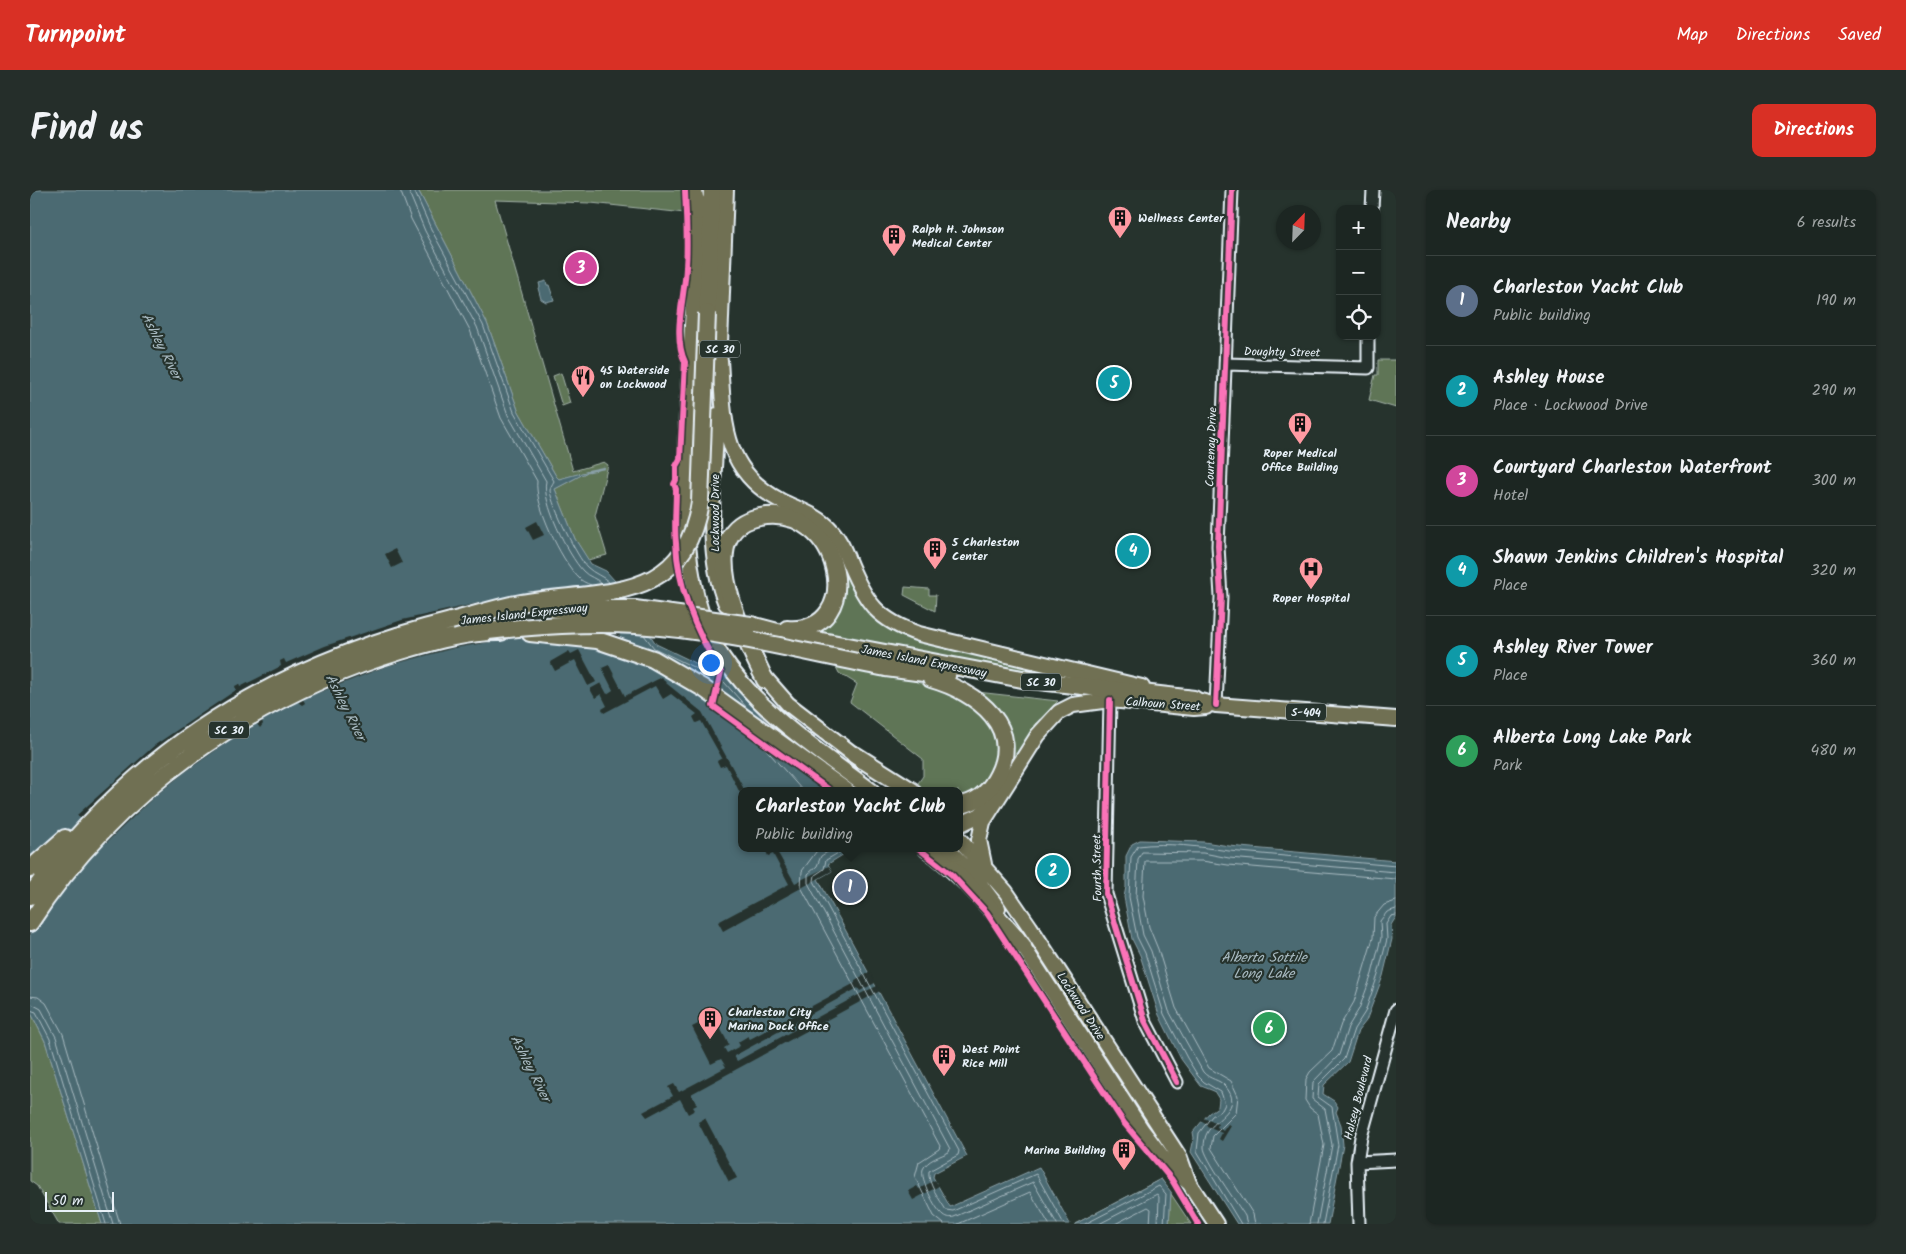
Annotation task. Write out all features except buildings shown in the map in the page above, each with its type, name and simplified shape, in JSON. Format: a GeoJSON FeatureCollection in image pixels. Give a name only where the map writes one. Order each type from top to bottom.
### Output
{"type":"FeatureCollection","features":[{"type":"Feature","properties":{"kind":"highway"},"geometry":{"type":"LineString","coordinates":[[694,190],[697,212]]}},
{"type":"Feature","properties":{"kind":"highway","name":"SC 30"},"geometry":{"type":"LineString","coordinates":[[451,621],[521,603],[626,590],[643,585],[675,561],[685,547],[694,527],[700,502],[712,190]]}},
{"type":"Feature","properties":{"kind":"highway"},"geometry":{"type":"LineString","coordinates":[[751,624],[805,629],[817,623],[830,608],[837,578],[832,556],[819,536],[799,522],[776,516],[748,520],[729,538],[724,554],[724,566],[734,610],[766,680]]}},
{"type":"Feature","properties":{"kind":"highway","name":"James Island Expressway"},"geometry":{"type":"LineString","coordinates":[[30,896],[78,835],[124,788],[205,725],[292,676],[354,650],[451,621],[534,611],[600,607],[668,612],[751,624],[888,661],[902,670],[1110,700]]}},
{"type":"Feature","properties":{"kind":"highway","name":"James Island Expressway"},"geometry":{"type":"LineString","coordinates":[[30,923],[63,878],[95,840],[119,816],[168,772],[223,733],[264,708],[310,685],[373,660],[418,646],[488,631],[570,624],[637,625],[1022,679],[1194,699]]}},
{"type":"Feature","properties":{"kind":"highway"},"geometry":{"type":"LineString","coordinates":[[488,631],[544,633],[589,638],[616,645],[653,659],[703,688],[840,787]]}},
{"type":"Feature","properties":{"kind":"highway","name":"SC 30"},"geometry":{"type":"LineString","coordinates":[[902,670],[938,681],[969,694],[980,702],[999,723],[1006,744],[1006,755],[1000,772],[992,786],[983,795],[972,802],[963,804]]}},
{"type":"Feature","properties":{"kind":"highway"},"geometry":{"type":"LineString","coordinates":[[855,755],[895,785]]}},
{"type":"Feature","properties":{"kind":"highway"},"geometry":{"type":"LineString","coordinates":[[30,869],[124,788]]}},
{"type":"Feature","properties":{"kind":"highway"},"geometry":{"type":"LineString","coordinates":[[931,852],[963,878],[1023,946]]}},
{"type":"Feature","properties":{"kind":"main road","name":"SC 30"},"geometry":{"type":"LineString","coordinates":[[699,190],[687,456],[688,557],[696,598],[720,654],[742,683],[774,716],[867,787]]}},
{"type":"Feature","properties":{"kind":"main road","name":"Lockwood Drive"},"geometry":{"type":"LineString","coordinates":[[726,190],[713,509],[713,540],[720,591],[746,652],[766,680],[796,710],[855,755]]}},
{"type":"Feature","properties":{"kind":"main road","name":"Calhoun Street"},"geometry":{"type":"LineString","coordinates":[[720,360],[724,427],[738,462],[764,490],[813,515],[833,532],[842,544],[866,600],[884,617],[900,627],[919,634],[1216,705],[1396,719]]}},
{"type":"Feature","properties":{"kind":"main road","name":"Calhoun Street"},"geometry":{"type":"LineString","coordinates":[[984,866],[979,840],[983,822],[1038,736],[1059,712],[1073,705],[1110,700],[1194,708],[1216,705]]}},
{"type":"Feature","properties":{"kind":"main road"},"geometry":{"type":"LineString","coordinates":[[963,823],[980,814],[994,803]]}},
{"type":"Feature","properties":{"kind":"main road","name":"Lockwood Drive"},"geometry":{"type":"LineString","coordinates":[[963,844],[984,866],[1030,927],[1180,1158],[1189,1183],[1216,1224]]}},
{"type":"Feature","properties":{"kind":"main road","name":"Lockwood Drive"},"geometry":{"type":"LineString","coordinates":[[951,852],[975,877],[1023,946],[1142,1130],[1172,1168],[1189,1183]]}},
{"type":"Feature","properties":{"kind":"street","name":"Courtenay Drive"},"geometry":{"type":"LineString","coordinates":[[1216,705],[1221,597],[1218,546],[1232,190]]}},
{"type":"Feature","properties":{"kind":"street"},"geometry":{"type":"LineString","coordinates":[[1372,205],[1373,190]]}},
{"type":"Feature","properties":{"kind":"street","name":"Doughty Street"},"geometry":{"type":"LineString","coordinates":[[1226,364],[1368,368],[1368,340]]}},
{"type":"Feature","properties":{"kind":"street","name":"Fourth Street"},"geometry":{"type":"LineString","coordinates":[[1110,700],[1106,894],[1145,1021],[1177,1082]]}},
{"type":"Feature","properties":{"kind":"street","name":"Halsey Boulevard"},"geometry":{"type":"LineString","coordinates":[[1359,1224],[1357,1162],[1364,1121],[1396,1010]]}},
{"type":"Feature","properties":{"kind":"street"},"geometry":{"type":"LineString","coordinates":[[1357,1162],[1396,1160]]}},
{"type":"Feature","properties":{"kind":"green space"},"geometry":{"type":"Polygon","coordinates":[[[418,190],[685,190],[685,213],[591,203],[495,200],[573,471],[604,462],[608,465],[595,516],[607,555],[588,560],[575,539],[555,489],[587,472],[559,479],[556,476],[518,410],[487,323],[418,190]]]}},
{"type":"Feature","properties":{"kind":"green space"},"geometry":{"type":"Polygon","coordinates":[[[1378,360],[1396,360],[1396,408],[1369,400],[1375,375],[1378,375],[1378,360]]]}},
{"type":"Feature","properties":{"kind":"green space"},"geometry":{"type":"Polygon","coordinates":[[[561,373],[570,403],[562,406],[553,376],[561,373]]]}},
{"type":"Feature","properties":{"kind":"green space"},"geometry":{"type":"Polygon","coordinates":[[[848,576],[859,597],[880,621],[910,638],[1088,680],[961,660],[816,632],[843,577],[848,576]]]}},
{"type":"Feature","properties":{"kind":"green space"},"geometry":{"type":"Polygon","coordinates":[[[905,587],[929,589],[929,595],[936,595],[935,611],[904,595],[905,587]]]}},
{"type":"Feature","properties":{"kind":"green space"},"geometry":{"type":"Polygon","coordinates":[[[836,667],[911,680],[959,696],[983,712],[999,744],[994,772],[975,791],[963,796],[963,787],[917,787],[916,786],[923,776],[923,759],[850,702],[857,684],[839,673],[836,667]]]}},
{"type":"Feature","properties":{"kind":"green space"},"geometry":{"type":"Polygon","coordinates":[[[977,692],[1058,701],[1038,721],[1007,772],[1009,761],[977,692]]]}},
{"type":"Feature","properties":{"kind":"green space"},"geometry":{"type":"Polygon","coordinates":[[[30,1011],[45,1041],[102,1224],[59,1224],[37,1186],[30,1181],[30,1011]]]}},
{"type":"Feature","properties":{"kind":"green space"},"geometry":{"type":"Polygon","coordinates":[[[1161,1179],[1170,1192],[1075,1224],[1161,1179]]]}},
{"type":"Feature","properties":{"kind":"green space"},"geometry":{"type":"Polygon","coordinates":[[[1171,1194],[1191,1224],[1169,1224],[1171,1194]]]}},
{"type":"Feature","properties":{"kind":"water","name":"Ashley River"},"geometry":{"type":"Polygon","coordinates":[[[30,190],[418,190],[487,323],[518,410],[556,476],[559,479],[589,471],[555,489],[575,539],[591,564],[606,571],[615,581],[656,644],[727,678],[824,787],[738,787],[738,852],[848,852],[828,864],[832,871],[818,879],[967,1156],[934,1173],[933,1177],[950,1207],[1039,1167],[1070,1224],[102,1224],[45,1041],[30,1011],[30,190]]]}},
{"type":"Feature","properties":{"kind":"water"},"geometry":{"type":"Polygon","coordinates":[[[546,281],[554,300],[546,302],[541,299],[538,288],[540,287],[539,283],[546,281]]]}},
{"type":"Feature","properties":{"kind":"water","name":"Alberta Sottile Long Lake"},"geometry":{"type":"Polygon","coordinates":[[[1140,840],[1204,842],[1229,846],[1396,861],[1396,917],[1391,925],[1392,939],[1383,976],[1366,1021],[1358,1031],[1348,1062],[1324,1085],[1323,1094],[1334,1101],[1338,1107],[1336,1112],[1341,1125],[1343,1145],[1328,1224],[1237,1224],[1191,1152],[1194,1138],[1193,1132],[1209,1113],[1218,1107],[1219,1099],[1214,1091],[1201,1086],[1181,1059],[1159,1015],[1140,955],[1132,939],[1124,897],[1126,887],[1126,856],[1132,844],[1140,840]]]}},
{"type":"Feature","properties":{"kind":"water"},"geometry":{"type":"Polygon","coordinates":[[[1161,1179],[1171,1192],[1169,1224],[1075,1224],[1161,1179]]]}},
{"type":"Feature","properties":{"kind":"pier"},"geometry":{"type":"Polygon","coordinates":[[[537,521],[544,535],[533,540],[526,527],[537,521]]]}},
{"type":"Feature","properties":{"kind":"pier"},"geometry":{"type":"Polygon","coordinates":[[[395,549],[402,563],[392,568],[385,554],[395,549]]]}},
{"type":"Feature","properties":{"kind":"pier"},"geometry":{"type":"Polygon","coordinates":[[[585,588],[628,598],[625,634],[620,634],[619,639],[609,650],[534,637],[515,638],[454,648],[387,666],[303,699],[305,703],[302,705],[298,702],[262,721],[263,724],[260,728],[257,724],[229,741],[153,798],[106,843],[77,815],[155,745],[236,690],[235,686],[239,684],[240,687],[281,666],[280,661],[284,659],[286,663],[325,646],[402,620],[483,602],[585,588]]]}},
{"type":"Feature","properties":{"kind":"pier"},"geometry":{"type":"Polygon","coordinates":[[[579,650],[596,682],[588,686],[575,660],[555,671],[550,662],[569,651],[571,654],[579,650]]]}},
{"type":"Feature","properties":{"kind":"pier"},"geometry":{"type":"Polygon","coordinates":[[[609,665],[625,696],[662,677],[666,683],[702,712],[743,787],[738,787],[738,789],[726,765],[720,767],[717,761],[722,758],[701,721],[696,723],[693,717],[697,714],[671,694],[663,699],[655,686],[604,713],[602,709],[607,706],[601,694],[595,698],[590,689],[601,683],[607,694],[613,690],[602,668],[609,665]]]}},
{"type":"Feature","properties":{"kind":"pier"},"geometry":{"type":"Polygon","coordinates":[[[766,852],[777,852],[795,883],[829,866],[832,871],[723,931],[718,922],[789,884],[773,854],[768,856],[766,852]]]}},
{"type":"Feature","properties":{"kind":"pier"},"geometry":{"type":"Polygon","coordinates":[[[870,972],[875,983],[860,991],[858,988],[734,1056],[737,1061],[877,986],[880,991],[691,1094],[697,1105],[693,1107],[695,1110],[688,1114],[680,1099],[647,1117],[643,1112],[673,1096],[668,1087],[674,1084],[679,1092],[726,1067],[721,1059],[711,1064],[692,1027],[714,1016],[729,1045],[724,1048],[727,1053],[740,1046],[738,1042],[748,1036],[750,1039],[855,983],[855,980],[870,972]]]}},
{"type":"Feature","properties":{"kind":"pier"},"geometry":{"type":"Polygon","coordinates":[[[1201,1117],[1218,1124],[1217,1127],[1223,1131],[1228,1124],[1231,1126],[1222,1141],[1219,1139],[1222,1133],[1207,1127],[1207,1125],[1199,1120],[1201,1117]]]}},
{"type":"Feature","properties":{"kind":"pier"},"geometry":{"type":"Polygon","coordinates":[[[705,1118],[737,1178],[729,1182],[698,1122],[705,1118]]]}},
{"type":"Feature","properties":{"kind":"pier"},"geometry":{"type":"Polygon","coordinates":[[[935,1180],[939,1186],[913,1200],[908,1191],[917,1186],[919,1189],[935,1180]]]}},
{"type":"Feature","properties":{"kind":"waterway"},"geometry":{"type":"LineString","coordinates":[[589,471],[604,468]]}},
{"type":"Feature","properties":{"kind":"cycle path"},"geometry":{"type":"LineString","coordinates":[[685,190],[687,258],[679,328],[681,351],[685,362],[680,459],[676,466],[676,480],[674,484],[676,489],[675,536],[680,578],[690,611],[704,642],[721,672],[713,706],[825,787]]}},
{"type":"Feature","properties":{"kind":"cycle path"},"geometry":{"type":"LineString","coordinates":[[1216,705],[1221,597],[1218,546],[1232,190]]}},
{"type":"Feature","properties":{"kind":"cycle path"},"geometry":{"type":"LineString","coordinates":[[1110,700],[1106,894],[1145,1021],[1177,1082]]}},
{"type":"Feature","properties":{"kind":"cycle path"},"geometry":{"type":"LineString","coordinates":[[923,852],[952,875],[987,913],[1124,1123],[1172,1180],[1198,1224]]}},
{"type":"Feature","properties":{"kind":"place","name":"Wellness Center"},"geometry":{"type":"Point","coordinates":[1120,239]}},
{"type":"Feature","properties":{"kind":"place","name":"Ralph H. Johnson Medical Center"},"geometry":{"type":"Point","coordinates":[894,257]}},
{"type":"Feature","properties":{"kind":"place","name":"Courtyard Charleston Waterfront"},"geometry":{"type":"Point","coordinates":[581,268]}},
{"type":"Feature","properties":{"kind":"place","name":"Ashley River Tower"},"geometry":{"type":"Point","coordinates":[1114,383]}},
{"type":"Feature","properties":{"kind":"place","name":"45 Waterside on Lockwood"},"geometry":{"type":"Point","coordinates":[583,398]}},
{"type":"Feature","properties":{"kind":"place","name":"Roper Medical Office Building"},"geometry":{"type":"Point","coordinates":[1300,445]}},
{"type":"Feature","properties":{"kind":"place","name":"Shawn Jenkins Children's Hospital"},"geometry":{"type":"Point","coordinates":[1133,551]}},
{"type":"Feature","properties":{"kind":"place","name":"5 Charleston Center"},"geometry":{"type":"Point","coordinates":[935,570]}},
{"type":"Feature","properties":{"kind":"place","name":"Roper Hospital"},"geometry":{"type":"Point","coordinates":[1311,590]}},
{"type":"Feature","properties":{"kind":"place","name":"Ashley House"},"geometry":{"type":"Point","coordinates":[1053,871]}},
{"type":"Feature","properties":{"kind":"place","name":"Charleston Yacht Club"},"geometry":{"type":"Point","coordinates":[850,887]}},
{"type":"Feature","properties":{"kind":"place","name":"Alberta Long Lake Park"},"geometry":{"type":"Point","coordinates":[1269,1028]}},
{"type":"Feature","properties":{"kind":"place","name":"Charleston City Marina Dock Office"},"geometry":{"type":"Point","coordinates":[710,1040]}},
{"type":"Feature","properties":{"kind":"place","name":"West Point Rice Mill"},"geometry":{"type":"Point","coordinates":[944,1077]}},
{"type":"Feature","properties":{"kind":"place","name":"Marina Building"},"geometry":{"type":"Point","coordinates":[1124,1171]}}]}
